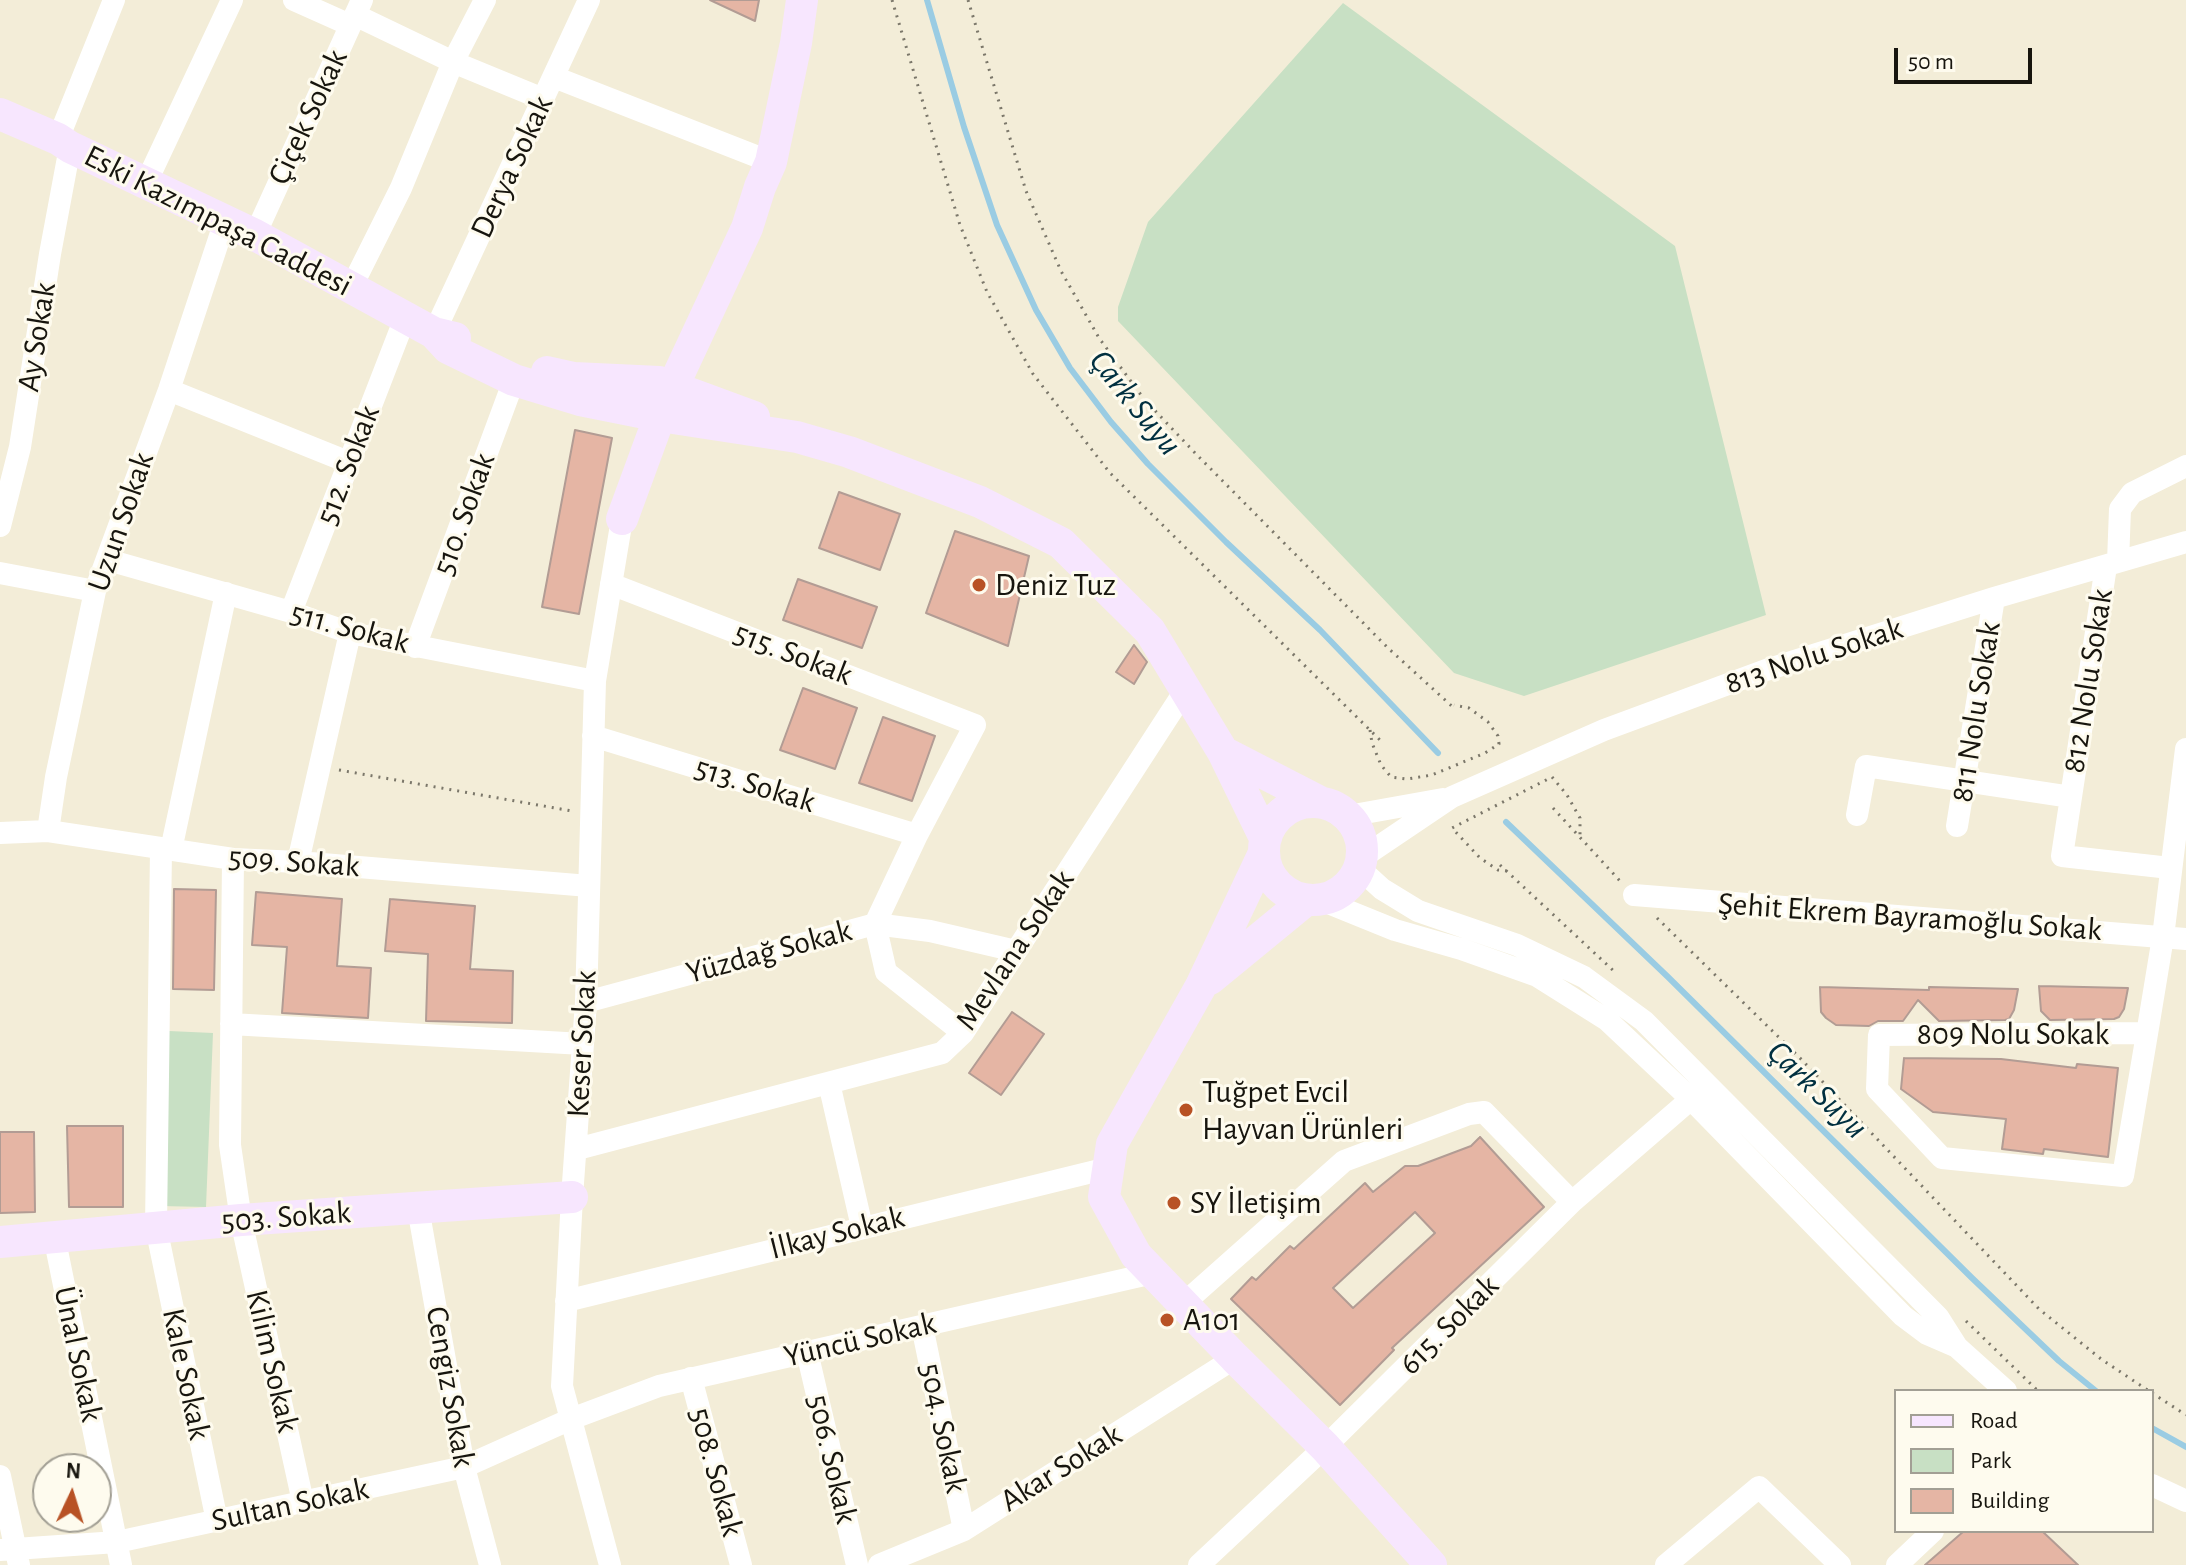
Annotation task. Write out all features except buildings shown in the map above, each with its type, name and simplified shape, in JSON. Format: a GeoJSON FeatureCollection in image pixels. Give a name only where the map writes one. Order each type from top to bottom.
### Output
{"type":"FeatureCollection","features":[{"type":"Feature","properties":{"kind":"street","name":"Ay Sokak"},"geometry":{"type":"LineString","coordinates":[[0,526],[20,447],[64,143],[114,0]]}},
{"type":"Feature","properties":{"kind":"street"},"geometry":{"type":"LineString","coordinates":[[146,183],[232,0]]}},
{"type":"Feature","properties":{"kind":"street"},"geometry":{"type":"LineString","coordinates":[[294,0],[356,13],[453,62],[543,99]]}},
{"type":"Feature","properties":{"kind":"street"},"geometry":{"type":"LineString","coordinates":[[352,286],[401,188],[453,62],[485,0]]}},
{"type":"Feature","properties":{"kind":"street","name":"Derya Sokak"},"geometry":{"type":"LineString","coordinates":[[434,333],[589,0]]}},
{"type":"Feature","properties":{"kind":"street"},"geometry":{"type":"LineString","coordinates":[[622,519],[625,461],[653,399],[661,367],[765,174],[796,43],[802,0]]}},
{"type":"Feature","properties":{"kind":"street","name":"Çiçek Sokak"},"geometry":{"type":"LineString","coordinates":[[255,235],[356,13]]}},
{"type":"Feature","properties":{"kind":"street"},"geometry":{"type":"LineString","coordinates":[[554,77],[765,174]]}},
{"type":"Feature","properties":{"kind":"street","name":"Eski Kazımpaşa Caddesi"},"geometry":{"type":"LineString","coordinates":[[0,114],[255,235],[434,333],[457,338],[542,371],[586,379],[653,399],[745,412],[797,437],[849,452],[980,502],[1061,543],[1150,631],[1223,752],[1264,847]]}},
{"type":"Feature","properties":{"kind":"street","name":"Uzun Sokak"},"geometry":{"type":"LineString","coordinates":[[48,831],[56,777],[95,591],[169,390],[225,221]]}},
{"type":"Feature","properties":{"kind":"street","name":"512. Sokak"},"geometry":{"type":"LineString","coordinates":[[291,612],[405,318]]}},
{"type":"Feature","properties":{"kind":"street","name":"Eski Kazımpaşa Caddesi"},"geometry":{"type":"LineString","coordinates":[[434,333],[448,348],[514,380],[580,400],[653,399]]}},
{"type":"Feature","properties":{"kind":"street","name":"510. Sokak"},"geometry":{"type":"LineString","coordinates":[[415,647],[514,380]]}},
{"type":"Feature","properties":{"kind":"street"},"geometry":{"type":"LineString","coordinates":[[169,390],[348,462]]}},
{"type":"Feature","properties":{"kind":"street","name":"812 Nolu Sokak"},"geometry":{"type":"LineString","coordinates":[[2170,868],[2062,856],[2120,509],[2132,493],[2186,466]]}},
{"type":"Feature","properties":{"kind":"street","name":"Keser Sokak"},"geometry":{"type":"LineString","coordinates":[[610,1565],[562,1386],[586,1002],[595,681],[622,519]]}},
{"type":"Feature","properties":{"kind":"street","name":"813 Nolu Sokak"},"geometry":{"type":"LineString","coordinates":[[1452,797],[1604,730],[1766,670],[1994,598],[2186,542]]}},
{"type":"Feature","properties":{"kind":"street","name":"511. Sokak"},"geometry":{"type":"LineString","coordinates":[[108,560],[291,612],[350,633],[595,681]]}},
{"type":"Feature","properties":{"kind":"street"},"geometry":{"type":"LineString","coordinates":[[0,573],[95,591]]}},
{"type":"Feature","properties":{"kind":"street","name":"515. Sokak"},"geometry":{"type":"LineString","coordinates":[[611,584],[975,725]]}},
{"type":"Feature","properties":{"kind":"street"},"geometry":{"type":"LineString","coordinates":[[166,850],[226,593]]}},
{"type":"Feature","properties":{"kind":"street","name":"811 Nolu Sokak"},"geometry":{"type":"LineString","coordinates":[[1957,826],[1994,598]]}},
{"type":"Feature","properties":{"kind":"street"},"geometry":{"type":"LineString","coordinates":[[298,862],[350,633]]}},
{"type":"Feature","properties":{"kind":"street","name":"Mevlana Sokak"},"geometry":{"type":"LineString","coordinates":[[577,1149],[942,1053],[963,1033],[1186,689]]}},
{"type":"Feature","properties":{"kind":"street","name":"Yüzdağ Sokak"},"geometry":{"type":"LineString","coordinates":[[586,1002],[875,924],[917,835],[975,725]]}},
{"type":"Feature","properties":{"kind":"street","name":"513. Sokak"},"geometry":{"type":"LineString","coordinates":[[593,736],[917,835]]}},
{"type":"Feature","properties":{"kind":"street"},"geometry":{"type":"LineString","coordinates":[[1201,986],[1313,900],[1338,894],[1351,884],[1361,863],[1362,842],[1357,828],[1335,809],[1223,752]]}},
{"type":"Feature","properties":{"kind":"street"},"geometry":{"type":"LineString","coordinates":[[2147,1033],[2186,758]]}},
{"type":"Feature","properties":{"kind":"street"},"geometry":{"type":"LineString","coordinates":[[1857,815],[1866,766],[2071,797]]}},
{"type":"Feature","properties":{"kind":"street"},"geometry":{"type":"LineString","coordinates":[[1431,1565],[1325,1447],[1136,1255],[1104,1197],[1112,1144],[1201,986],[1271,825],[1280,814],[1307,802],[1335,809],[1452,797]]}},
{"type":"Feature","properties":{"kind":"street"},"geometry":{"type":"LineString","coordinates":[[1361,863],[1452,797]]}},
{"type":"Feature","properties":{"kind":"street","name":"509. Sokak"},"geometry":{"type":"LineString","coordinates":[[0,833],[48,831],[233,859],[589,886]]}},
{"type":"Feature","properties":{"kind":"street"},"geometry":{"type":"LineString","coordinates":[[1264,847],[1267,871],[1277,885],[1290,895],[1313,900],[1537,976],[1607,1020],[1691,1099],[1903,1316],[1927,1334],[1957,1347]]}},
{"type":"Feature","properties":{"kind":"street","name":"Kale Sokak"},"geometry":{"type":"LineString","coordinates":[[166,850],[156,1227],[217,1521]]}},
{"type":"Feature","properties":{"kind":"street","name":"Kilim Sokak"},"geometry":{"type":"LineString","coordinates":[[233,859],[230,1145],[241,1220],[303,1502]]}},
{"type":"Feature","properties":{"kind":"street"},"geometry":{"type":"LineString","coordinates":[[1361,863],[1382,889],[1418,911],[1517,945],[1584,977],[1644,1021],[1938,1317],[1957,1347],[2004,1389]]}},
{"type":"Feature","properties":{"kind":"street","name":"Şehit Ekrem Bayramoğlu Sokak"},"geometry":{"type":"LineString","coordinates":[[1634,895],[2186,939]]}},
{"type":"Feature","properties":{"kind":"street"},"geometry":{"type":"LineString","coordinates":[[963,1033],[886,972],[875,924],[930,931],[1016,951]]}},
{"type":"Feature","properties":{"kind":"street"},"geometry":{"type":"LineString","coordinates":[[231,1024],[583,1044]]}},
{"type":"Feature","properties":{"kind":"street","name":"809 Nolu Sokak"},"geometry":{"type":"LineString","coordinates":[[2147,1033],[2123,1176],[1942,1158],[1877,1089],[1879,1035],[2147,1033]]}},
{"type":"Feature","properties":{"kind":"street"},"geometry":{"type":"LineString","coordinates":[[829,1083],[862,1227]]}},
{"type":"Feature","properties":{"kind":"street","name":"615. Sokak"},"geometry":{"type":"LineString","coordinates":[[1199,1565],[1325,1447],[1572,1202],[1691,1099]]}},
{"type":"Feature","properties":{"kind":"street"},"geometry":{"type":"LineString","coordinates":[[1183,1304],[1344,1161],[1469,1114],[1484,1112],[1572,1202]]}},
{"type":"Feature","properties":{"kind":"street","name":"İlkay Sokak"},"geometry":{"type":"LineString","coordinates":[[566,1301],[1108,1168]]}},
{"type":"Feature","properties":{"kind":"street","name":"503. Sokak"},"geometry":{"type":"LineString","coordinates":[[0,1242],[241,1220],[572,1197]]}},
{"type":"Feature","properties":{"kind":"street","name":"Cengiz Sokak"},"geometry":{"type":"LineString","coordinates":[[418,1208],[464,1467],[490,1565]]}},
{"type":"Feature","properties":{"kind":"street","name":"Ünal Sokak"},"geometry":{"type":"LineString","coordinates":[[54,1236],[121,1565]]}},
{"type":"Feature","properties":{"kind":"street","name":"Yüncü Sokak"},"geometry":{"type":"LineString","coordinates":[[571,1419],[659,1386],[1153,1273]]}},
{"type":"Feature","properties":{"kind":"street","name":"504. Sokak"},"geometry":{"type":"LineString","coordinates":[[922,1326],[964,1530]]}},
{"type":"Feature","properties":{"kind":"street","name":"506. Sokak"},"geometry":{"type":"LineString","coordinates":[[807,1352],[857,1565]]}},
{"type":"Feature","properties":{"kind":"street","name":"Akar Sokak"},"geometry":{"type":"LineString","coordinates":[[879,1565],[964,1530],[1235,1358]]}},
{"type":"Feature","properties":{"kind":"street","name":"508. Sokak"},"geometry":{"type":"LineString","coordinates":[[691,1378],[741,1565]]}},
{"type":"Feature","properties":{"kind":"street","name":"Sultan Sokak"},"geometry":{"type":"LineString","coordinates":[[12,1555],[117,1542],[464,1467],[571,1419]]}},
{"type":"Feature","properties":{"kind":"street"},"geometry":{"type":"LineString","coordinates":[[0,1476],[12,1555]]}},
{"type":"Feature","properties":{"kind":"street"},"geometry":{"type":"LineString","coordinates":[[2154,1486],[2186,1501]]}},
{"type":"Feature","properties":{"kind":"street"},"geometry":{"type":"LineString","coordinates":[[1666,1565],[1759,1487],[1840,1565]]}},
{"type":"Feature","properties":{"kind":"street"},"geometry":{"type":"LineString","coordinates":[[1897,1565],[1931,1533]]}},
{"type":"Feature","properties":{"kind":"path"},"geometry":{"type":"LineString","coordinates":[[892,0],[960,225],[987,292],[1033,374],[1110,473],[1383,743]]}},
{"type":"Feature","properties":{"kind":"path"},"geometry":{"type":"LineString","coordinates":[[968,0],[1026,191],[1061,271],[1099,338],[1144,399],[1197,455],[1388,648],[1455,709]]}},
{"type":"Feature","properties":{"kind":"path"},"geometry":{"type":"LineString","coordinates":[[1369,729],[1381,765],[1391,777],[1407,779],[1432,775],[1499,744],[1498,736],[1488,722],[1469,708],[1450,704]]}},
{"type":"Feature","properties":{"kind":"path"},"geometry":{"type":"LineString","coordinates":[[319,767],[591,814]]}},
{"type":"Feature","properties":{"kind":"path"},"geometry":{"type":"LineString","coordinates":[[1507,871],[1498,870],[1480,858],[1452,828],[1552,777],[1580,818],[1580,838]]}},
{"type":"Feature","properties":{"kind":"path"},"geometry":{"type":"LineString","coordinates":[[1553,808],[1634,895],[1800,1058],[2039,1309],[2101,1359],[2146,1389]]}},
{"type":"Feature","properties":{"kind":"path"},"geometry":{"type":"LineString","coordinates":[[2154,1394],[2186,1415]]}},
{"type":"Feature","properties":{"kind":"green space"},"geometry":{"type":"Polygon","coordinates":[[[1343,3],[1675,246],[1766,615],[1524,696],[1454,673],[1118,321],[1118,307],[1148,222],[1343,3]]]}},
{"type":"Feature","properties":{"kind":"green space"},"geometry":{"type":"Polygon","coordinates":[[[169,1031],[213,1033],[206,1207],[160,1206],[169,1031]]]}},
{"type":"Feature","properties":{"kind":"waterway","name":"Çark Suyu"},"geometry":{"type":"LineString","coordinates":[[927,0],[997,225],[1036,310],[1070,368],[1148,464],[1320,630],[1438,753]]}},
{"type":"Feature","properties":{"kind":"waterway","name":"Çark Suyu"},"geometry":{"type":"LineString","coordinates":[[1506,822],[1668,977],[1972,1278],[2059,1361],[2094,1389]]}},
{"type":"Feature","properties":{"kind":"waterway","name":"Çark Suyu"},"geometry":{"type":"LineString","coordinates":[[2154,1429],[2186,1447]]}},
{"type":"Feature","properties":{"kind":"place","name":"Deniz Tuz"},"geometry":{"type":"Point","coordinates":[979,585]}},
{"type":"Feature","properties":{"kind":"place","name":"Tuğpet Evcil Hayvan Ürünleri"},"geometry":{"type":"Point","coordinates":[1186,1110]}},
{"type":"Feature","properties":{"kind":"place","name":"SY İletişim"},"geometry":{"type":"Point","coordinates":[1174,1203]}},
{"type":"Feature","properties":{"kind":"place","name":"A101"},"geometry":{"type":"Point","coordinates":[1167,1320]}}]}
